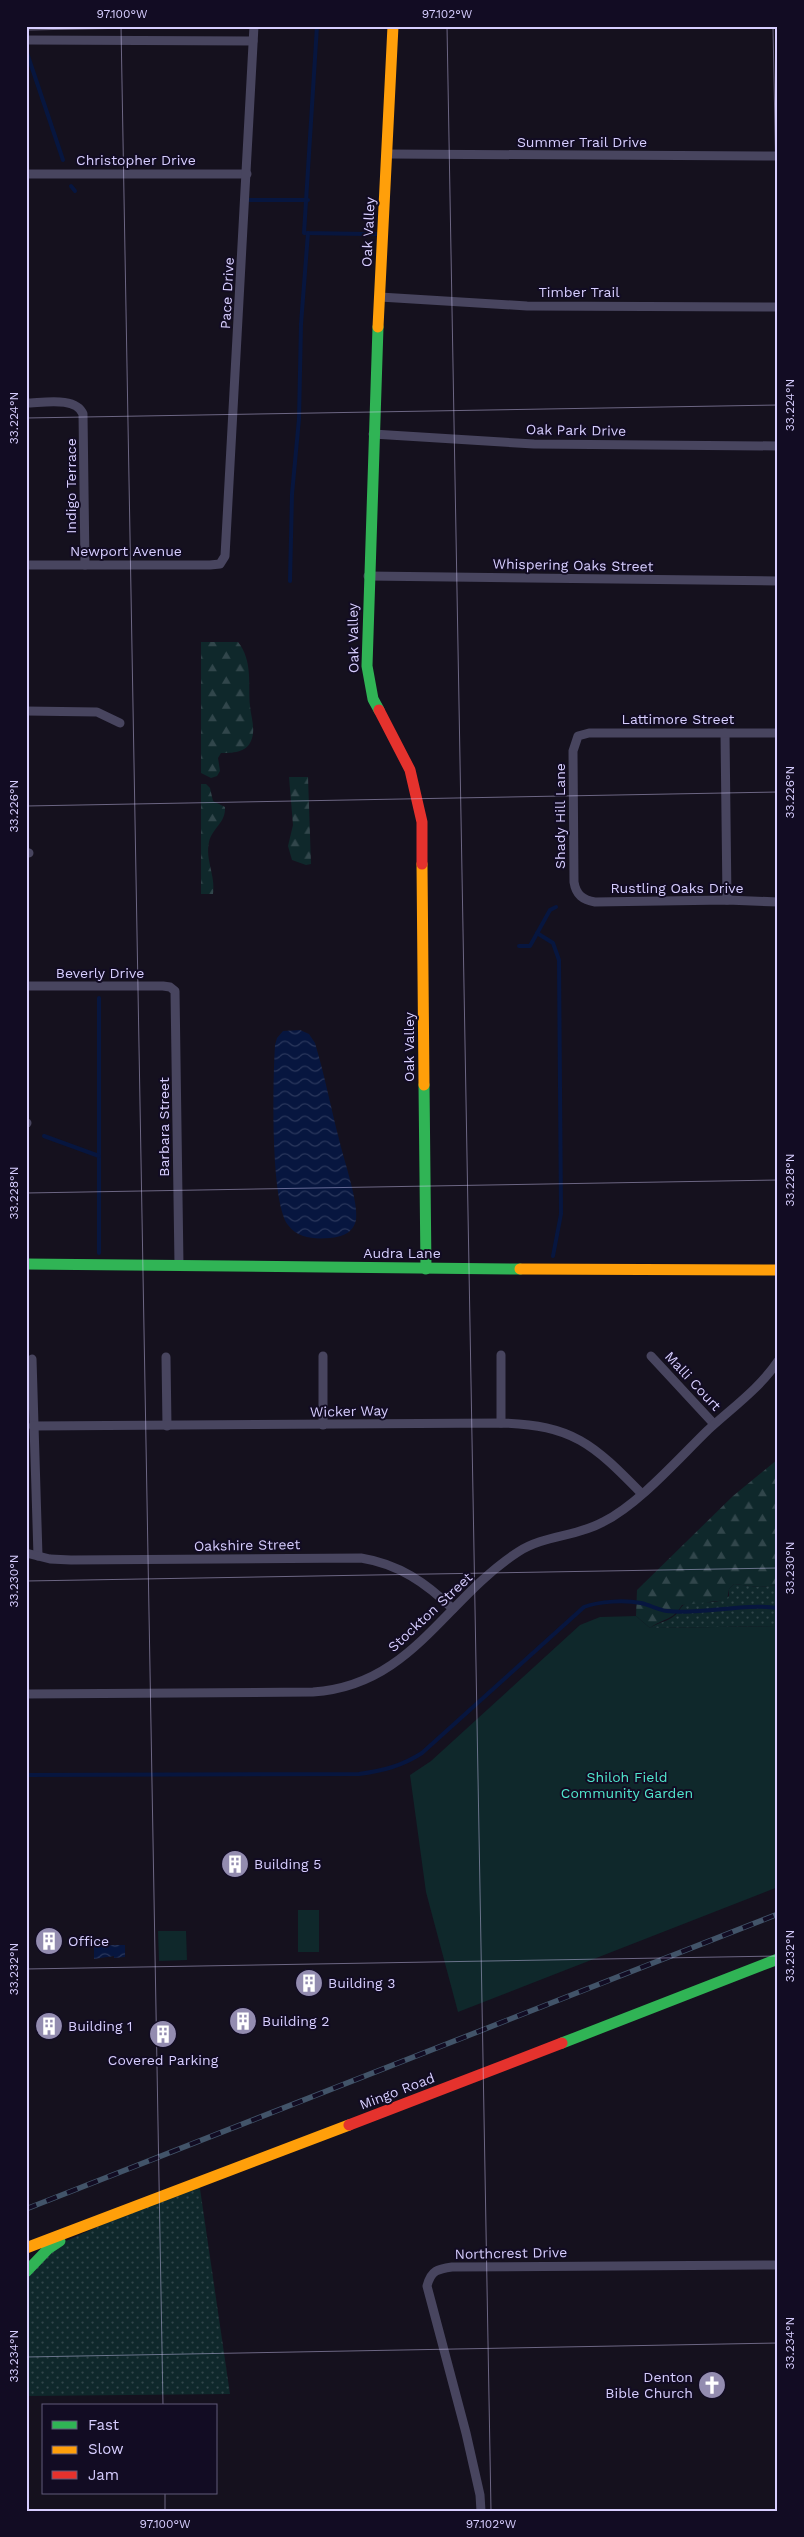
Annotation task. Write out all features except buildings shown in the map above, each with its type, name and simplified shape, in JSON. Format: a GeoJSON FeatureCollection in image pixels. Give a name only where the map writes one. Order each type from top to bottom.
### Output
{"type":"FeatureCollection","features":[{"type":"Feature","properties":{"kind":"street","name":"Pace Drive"},"geometry":{"type":"LineString","coordinates":[[223,560],[226,551],[254,26]]}},
{"type":"Feature","properties":{"kind":"street","name":"Oak Valley"},"geometry":{"type":"LineString","coordinates":[[393,26],[373,434],[367,666],[370,688],[377,708],[405,758],[419,801],[422,822],[426,1268]]}},
{"type":"Feature","properties":{"kind":"street"},"geometry":{"type":"LineString","coordinates":[[26,40],[253,41]]}},
{"type":"Feature","properties":{"kind":"street","name":"Summer Trail Drive"},"geometry":{"type":"LineString","coordinates":[[387,154],[778,156]]}},
{"type":"Feature","properties":{"kind":"street","name":"Christopher Drive"},"geometry":{"type":"LineString","coordinates":[[26,174],[247,174]]}},
{"type":"Feature","properties":{"kind":"street","name":"Timber Trail"},"geometry":{"type":"LineString","coordinates":[[380,298],[527,306],[778,307]]}},
{"type":"Feature","properties":{"kind":"street","name":"Indigo Terrace"},"geometry":{"type":"LineString","coordinates":[[26,403],[67,403],[79,408],[84,419],[85,565]]}},
{"type":"Feature","properties":{"kind":"street","name":"Oak Park Drive"},"geometry":{"type":"LineString","coordinates":[[373,434],[534,444],[778,446]]}},
{"type":"Feature","properties":{"kind":"street","name":"Newport Avenue"},"geometry":{"type":"LineString","coordinates":[[26,565],[210,565],[220,564],[223,560]]}},
{"type":"Feature","properties":{"kind":"street","name":"Whispering Oaks Street"},"geometry":{"type":"LineString","coordinates":[[368,576],[778,581]]}},
{"type":"Feature","properties":{"kind":"street"},"geometry":{"type":"LineString","coordinates":[[26,711],[97,712],[120,723]]}},
{"type":"Feature","properties":{"kind":"street","name":"Lattimore Street"},"geometry":{"type":"LineString","coordinates":[[578,736],[595,733],[778,733]]}},
{"type":"Feature","properties":{"kind":"street"},"geometry":{"type":"LineString","coordinates":[[725,733],[727,900]]}},
{"type":"Feature","properties":{"kind":"street","name":"Shady Hill Lane"},"geometry":{"type":"LineString","coordinates":[[578,736],[573,751],[574,882],[579,895]]}},
{"type":"Feature","properties":{"kind":"street","name":"Rustling Oaks Drive"},"geometry":{"type":"LineString","coordinates":[[579,895],[595,902],[727,900],[778,902]]}},
{"type":"Feature","properties":{"kind":"street","name":"Beverly Drive"},"geometry":{"type":"LineString","coordinates":[[26,986],[163,986],[173,989]]}},
{"type":"Feature","properties":{"kind":"street","name":"Barbara Street"},"geometry":{"type":"LineString","coordinates":[[173,989],[177,998],[179,1265]]}},
{"type":"Feature","properties":{"kind":"street","name":"Audra Lane"},"geometry":{"type":"LineString","coordinates":[[26,1264],[778,1270]]}},
{"type":"Feature","properties":{"kind":"street"},"geometry":{"type":"LineString","coordinates":[[501,1355],[501,1423]]}},
{"type":"Feature","properties":{"kind":"street"},"geometry":{"type":"LineString","coordinates":[[323,1356],[323,1425]]}},
{"type":"Feature","properties":{"kind":"street","name":"Malli Court"},"geometry":{"type":"LineString","coordinates":[[651,1356],[714,1424]]}},
{"type":"Feature","properties":{"kind":"street"},"geometry":{"type":"LineString","coordinates":[[166,1357],[167,1426]]}},
{"type":"Feature","properties":{"kind":"street"},"geometry":{"type":"LineString","coordinates":[[32,1359],[38,1556]]}},
{"type":"Feature","properties":{"kind":"street","name":"Stockton Street"},"geometry":{"type":"LineString","coordinates":[[26,1694],[313,1692],[341,1688],[365,1681],[394,1664],[518,1552],[540,1541],[585,1530],[603,1522],[641,1493],[756,1386],[778,1361]]}},
{"type":"Feature","properties":{"kind":"street","name":"Wicker Way"},"geometry":{"type":"LineString","coordinates":[[33,1426],[501,1423],[536,1425],[573,1435],[608,1459],[641,1493]]}},
{"type":"Feature","properties":{"kind":"street","name":"Oakshire Street"},"geometry":{"type":"LineString","coordinates":[[26,1553],[71,1560],[361,1558],[385,1564],[417,1578],[453,1609]]}},
{"type":"Feature","properties":{"kind":"street","name":"Mingo Road"},"geometry":{"type":"LineString","coordinates":[[26,2248],[86,2227],[778,1959]]}},
{"type":"Feature","properties":{"kind":"street"},"geometry":{"type":"LineString","coordinates":[[26,2272],[48,2249],[86,2227]]}},
{"type":"Feature","properties":{"kind":"street","name":"Northcrest Drive"},"geometry":{"type":"LineString","coordinates":[[481,2511],[480,2495],[466,2433],[427,2286],[430,2275],[438,2269],[452,2267],[778,2265]]}},
{"type":"Feature","properties":{"kind":"green space"},"geometry":{"type":"Polygon","coordinates":[[[201,642],[238,642],[246,657],[249,673],[253,728],[251,741],[242,750],[221,753],[218,758],[220,771],[217,776],[211,778],[201,773],[201,642]]]}},
{"type":"Feature","properties":{"kind":"green space"},"geometry":{"type":"Polygon","coordinates":[[[289,777],[308,777],[311,864],[306,865],[292,860],[288,846],[293,825],[289,777]]]}},
{"type":"Feature","properties":{"kind":"green space"},"geometry":{"type":"Polygon","coordinates":[[[201,784],[206,784],[210,788],[213,801],[225,807],[225,813],[211,837],[208,849],[214,887],[213,894],[201,894],[201,784]]]}},
{"type":"Feature","properties":{"kind":"green space"},"geometry":{"type":"Polygon","coordinates":[[[778,1459],[778,1585],[759,1587],[734,1584],[729,1589],[727,1600],[682,1605],[671,1617],[650,1628],[636,1616],[637,1590],[733,1496],[778,1459]]]}},
{"type":"Feature","properties":{"kind":"green space"},"geometry":{"type":"Polygon","coordinates":[[[734,1584],[759,1587],[778,1585],[778,1626],[650,1628],[672,1618],[685,1604],[713,1602],[729,1596],[729,1589],[734,1584]]]}},
{"type":"Feature","properties":{"kind":"green space","name":"Shiloh Field Community Garden"},"geometry":{"type":"Polygon","coordinates":[[[636,1616],[650,1628],[778,1626],[778,1887],[458,2012],[426,1892],[410,1775],[431,1761],[580,1625],[600,1617],[636,1616]]]}},
{"type":"Feature","properties":{"kind":"green space"},"geometry":{"type":"Polygon","coordinates":[[[298,1910],[319,1910],[319,1952],[298,1952],[298,1910]]]}},
{"type":"Feature","properties":{"kind":"green space"},"geometry":{"type":"Polygon","coordinates":[[[158,1931],[186,1931],[187,1960],[159,1961],[158,1931]]]}},
{"type":"Feature","properties":{"kind":"green space"},"geometry":{"type":"Polygon","coordinates":[[[199,2182],[230,2394],[26,2396],[26,2272],[48,2249],[199,2182]]]}},
{"type":"Feature","properties":{"kind":"water"},"geometry":{"type":"Polygon","coordinates":[[[300,1030],[309,1034],[315,1043],[355,1204],[355,1224],[346,1234],[334,1237],[307,1237],[292,1230],[282,1212],[278,1192],[274,1139],[275,1045],[277,1038],[283,1031],[300,1030]]]}},
{"type":"Feature","properties":{"kind":"water"},"geometry":{"type":"Polygon","coordinates":[[[125,1945],[125,1957],[114,1958],[114,1956],[94,1959],[94,1946],[125,1945]]]}},
{"type":"Feature","properties":{"kind":"waterway"},"geometry":{"type":"LineString","coordinates":[[317,26],[304,233],[368,234]]}},
{"type":"Feature","properties":{"kind":"waterway"},"geometry":{"type":"LineString","coordinates":[[27,53],[63,160]]}},
{"type":"Feature","properties":{"kind":"waterway"},"geometry":{"type":"LineString","coordinates":[[71,186],[75,191]]}},
{"type":"Feature","properties":{"kind":"waterway"},"geometry":{"type":"LineString","coordinates":[[246,200],[308,200]]}},
{"type":"Feature","properties":{"kind":"waterway"},"geometry":{"type":"LineString","coordinates":[[290,581],[292,494],[299,419],[301,324],[308,233]]}},
{"type":"Feature","properties":{"kind":"waterway"},"geometry":{"type":"LineString","coordinates":[[372,234],[380,234]]}},
{"type":"Feature","properties":{"kind":"waterway"},"geometry":{"type":"LineString","coordinates":[[519,946],[530,946],[550,910],[556,907]]}},
{"type":"Feature","properties":{"kind":"waterway"},"geometry":{"type":"LineString","coordinates":[[537,933],[553,943],[559,960],[561,1214],[553,1256]]}},
{"type":"Feature","properties":{"kind":"waterway"},"geometry":{"type":"LineString","coordinates":[[99,998],[99,1253]]}},
{"type":"Feature","properties":{"kind":"waterway"},"geometry":{"type":"LineString","coordinates":[[44,1136],[99,1156]]}},
{"type":"Feature","properties":{"kind":"waterway"},"geometry":{"type":"LineString","coordinates":[[26,1775],[359,1774],[376,1771],[399,1765],[422,1753],[584,1607],[597,1603],[620,1601],[641,1603],[664,1610],[681,1612],[750,1607],[778,1608]]}},
{"type":"Feature","properties":{"kind":"railway"},"geometry":{"type":"LineString","coordinates":[[26,2209],[778,1914]]}},
{"type":"Feature","properties":{"kind":"traffic: fast"},"geometry":{"type":"LineString","coordinates":[[378,327],[367,666],[373,699],[379,710]]}},
{"type":"Feature","properties":{"kind":"traffic: fast"},"geometry":{"type":"LineString","coordinates":[[424,1085],[426,1269]]}},
{"type":"Feature","properties":{"kind":"traffic: fast"},"geometry":{"type":"LineString","coordinates":[[26,1264],[520,1269]]}},
{"type":"Feature","properties":{"kind":"traffic: fast"},"geometry":{"type":"LineString","coordinates":[[562,2043],[778,1959]]}},
{"type":"Feature","properties":{"kind":"traffic: fast"},"geometry":{"type":"LineString","coordinates":[[26,2272],[48,2249],[60,2241]]}},
{"type":"Feature","properties":{"kind":"traffic: slow"},"geometry":{"type":"LineString","coordinates":[[378,327],[393,26]]}},
{"type":"Feature","properties":{"kind":"traffic: slow"},"geometry":{"type":"LineString","coordinates":[[422,864],[424,1085]]}},
{"type":"Feature","properties":{"kind":"traffic: slow"},"geometry":{"type":"LineString","coordinates":[[520,1269],[778,1270]]}},
{"type":"Feature","properties":{"kind":"traffic: slow"},"geometry":{"type":"LineString","coordinates":[[26,2248],[349,2125]]}},
{"type":"Feature","properties":{"kind":"traffic: jam"},"geometry":{"type":"LineString","coordinates":[[379,710],[410,770],[422,822],[422,864]]}},
{"type":"Feature","properties":{"kind":"traffic: jam"},"geometry":{"type":"LineString","coordinates":[[349,2125],[562,2043]]}},
{"type":"Feature","properties":{"kind":"place","name":"Building 5"},"geometry":{"type":"Point","coordinates":[235,1864]}},
{"type":"Feature","properties":{"kind":"place","name":"Office"},"geometry":{"type":"Point","coordinates":[49,1941]}},
{"type":"Feature","properties":{"kind":"place","name":"Building 3"},"geometry":{"type":"Point","coordinates":[309,1983]}},
{"type":"Feature","properties":{"kind":"place","name":"Building 2"},"geometry":{"type":"Point","coordinates":[243,2021]}},
{"type":"Feature","properties":{"kind":"place","name":"Building 1"},"geometry":{"type":"Point","coordinates":[49,2026]}},
{"type":"Feature","properties":{"kind":"place","name":"Covered Parking"},"geometry":{"type":"Point","coordinates":[163,2034]}},
{"type":"Feature","properties":{"kind":"place","name":"Denton Bible Church"},"geometry":{"type":"Point","coordinates":[712,2385]}}]}
